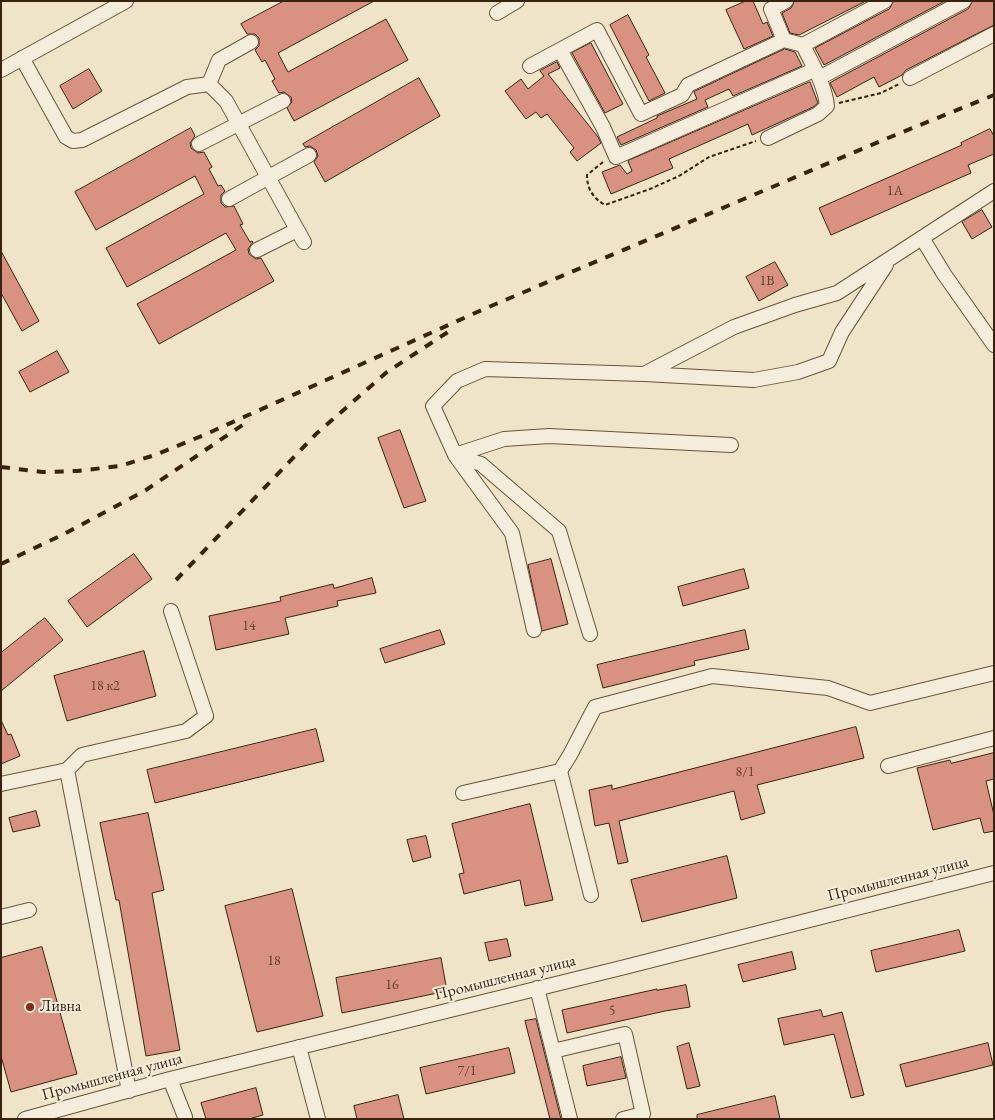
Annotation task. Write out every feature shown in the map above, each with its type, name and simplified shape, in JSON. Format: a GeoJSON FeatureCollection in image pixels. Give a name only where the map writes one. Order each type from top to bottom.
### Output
{"type":"FeatureCollection","features":[{"type":"Feature","properties":{"kind":"street"},"geometry":{"type":"LineString","coordinates":[[3,66],[22,58],[126,1]]}},
{"type":"Feature","properties":{"kind":"street"},"geometry":{"type":"LineString","coordinates":[[497,13],[517,1]]}},
{"type":"Feature","properties":{"kind":"street"},"geometry":{"type":"LineString","coordinates":[[784,40],[771,9],[786,1]]}},
{"type":"Feature","properties":{"kind":"street"},"geometry":{"type":"LineString","coordinates":[[530,66],[597,30],[640,114],[682,95],[688,85],[784,40],[803,45],[885,1]]}},
{"type":"Feature","properties":{"kind":"street"},"geometry":{"type":"LineString","coordinates":[[560,50],[603,127],[616,157],[817,74],[964,1]]}},
{"type":"Feature","properties":{"kind":"street"},"geometry":{"type":"LineString","coordinates":[[910,78],[994,34]]}},
{"type":"Feature","properties":{"kind":"street"},"geometry":{"type":"LineString","coordinates":[[209,84],[220,60],[251,42]]}},
{"type":"Feature","properties":{"kind":"street"},"geometry":{"type":"LineString","coordinates":[[768,138],[818,114],[827,106],[817,74],[803,45]]}},
{"type":"Feature","properties":{"kind":"street"},"geometry":{"type":"LineString","coordinates":[[22,58],[66,137],[73,141],[82,140],[187,87],[209,84]]}},
{"type":"Feature","properties":{"kind":"street"},"geometry":{"type":"LineString","coordinates":[[209,84],[226,101],[304,242]]}},
{"type":"Feature","properties":{"kind":"street"},"geometry":{"type":"LineString","coordinates":[[199,144],[283,101]]}},
{"type":"Feature","properties":{"kind":"street"},"geometry":{"type":"LineString","coordinates":[[229,198],[309,155]]}},
{"type":"Feature","properties":{"kind":"street"},"geometry":{"type":"LineString","coordinates":[[644,374],[734,327],[795,305],[838,293],[922,238],[992,197]]}},
{"type":"Feature","properties":{"kind":"street"},"geometry":{"type":"LineString","coordinates":[[258,250],[297,230]]}},
{"type":"Feature","properties":{"kind":"street"},"geometry":{"type":"LineString","coordinates":[[922,238],[944,274],[994,345]]}},
{"type":"Feature","properties":{"kind":"street"},"geometry":{"type":"LineString","coordinates":[[534,630],[512,533],[455,455],[433,406],[457,381],[485,369],[644,374],[754,380],[798,372],[828,361],[842,332],[888,260]]}},
{"type":"Feature","properties":{"kind":"street"},"geometry":{"type":"LineString","coordinates":[[455,455],[504,439],[549,436],[732,445]]}},
{"type":"Feature","properties":{"kind":"street"},"geometry":{"type":"LineString","coordinates":[[455,455],[481,464],[559,531],[590,634]]}},
{"type":"Feature","properties":{"kind":"street"},"geometry":{"type":"LineString","coordinates":[[1,784],[67,770],[82,754],[186,731],[206,716],[171,611]]}},
{"type":"Feature","properties":{"kind":"street"},"geometry":{"type":"LineString","coordinates":[[463,793],[560,771],[595,707],[712,676],[828,688],[870,704],[994,673]]}},
{"type":"Feature","properties":{"kind":"street"},"geometry":{"type":"LineString","coordinates":[[888,766],[994,738]]}},
{"type":"Feature","properties":{"kind":"street"},"geometry":{"type":"LineString","coordinates":[[67,770],[129,1091]]}},
{"type":"Feature","properties":{"kind":"street"},"geometry":{"type":"LineString","coordinates":[[560,771],[590,895]]}},
{"type":"Feature","properties":{"kind":"street","name":"Промышленная улица"},"geometry":{"type":"LineString","coordinates":[[25,1119],[170,1079],[994,873]]}},
{"type":"Feature","properties":{"kind":"street"},"geometry":{"type":"LineString","coordinates":[[1,917],[29,910]]}},
{"type":"Feature","properties":{"kind":"street"},"geometry":{"type":"LineString","coordinates":[[537,988],[570,1119]]}},
{"type":"Feature","properties":{"kind":"street"},"geometry":{"type":"LineString","coordinates":[[553,1051],[625,1034],[643,1114],[623,1119]]}},
{"type":"Feature","properties":{"kind":"street"},"geometry":{"type":"LineString","coordinates":[[300,1047],[318,1119]]}},
{"type":"Feature","properties":{"kind":"street"},"geometry":{"type":"LineString","coordinates":[[170,1079],[185,1117]]}},
{"type":"Feature","properties":{"kind":"path"},"geometry":{"type":"LineString","coordinates":[[827,106],[881,93],[910,78]]}},
{"type":"Feature","properties":{"kind":"path"},"geometry":{"type":"LineString","coordinates":[[616,157],[603,162],[587,175],[587,186],[597,200],[606,205],[679,176],[709,157],[768,138]]}},
{"type":"Feature","properties":{"kind":"building"},"geometry":{"type":"Polygon","coordinates":[[[284,1],[374,1],[278,53],[288,72],[386,19],[408,60],[294,121],[287,108],[292,102],[291,97],[284,92],[279,93],[272,81],[275,79],[265,60],[262,62],[255,50],[259,46],[259,38],[255,34],[247,34],[241,24],[284,1]]]}},
{"type":"Feature","properties":{"kind":"building"},"geometry":{"type":"Polygon","coordinates":[[[746,1],[753,1],[763,24],[767,22],[773,36],[744,49],[726,10],[746,1]]]}},
{"type":"Feature","properties":{"kind":"building"},"geometry":{"type":"Polygon","coordinates":[[[795,1],[866,1],[799,35],[790,33],[782,13],[791,8],[795,1]]]}},
{"type":"Feature","properties":{"kind":"building"},"geometry":{"type":"Polygon","coordinates":[[[894,1],[945,1],[824,65],[815,48],[889,9],[894,1]]]}},
{"type":"Feature","properties":{"kind":"building"},"geometry":{"type":"Polygon","coordinates":[[[973,1],[994,1],[994,25],[906,70],[902,75],[879,87],[874,77],[837,97],[830,83],[968,9],[973,1]]]}},
{"type":"Feature","properties":{"kind":"building"},"geometry":{"type":"Polygon","coordinates":[[[628,15],[649,55],[646,57],[665,93],[649,101],[610,25],[628,15]]]}},
{"type":"Feature","properties":{"kind":"building"},"geometry":{"type":"Polygon","coordinates":[[[591,43],[623,104],[605,113],[572,53],[591,43]]]}},
{"type":"Feature","properties":{"kind":"building"},"geometry":{"type":"Polygon","coordinates":[[[785,49],[795,52],[802,66],[733,96],[729,89],[705,100],[708,107],[621,145],[617,137],[657,118],[657,116],[697,99],[694,92],[785,49]]]}},
{"type":"Feature","properties":{"kind":"building"},"geometry":{"type":"Polygon","coordinates":[[[557,62],[560,68],[548,74],[601,143],[577,161],[570,152],[574,148],[547,114],[541,118],[536,112],[526,119],[505,91],[521,79],[528,89],[544,76],[540,71],[557,62]]]}},
{"type":"Feature","properties":{"kind":"building"},"geometry":{"type":"Polygon","coordinates":[[[89,69],[102,91],[73,109],[60,86],[89,69]]]}},
{"type":"Feature","properties":{"kind":"building"},"geometry":{"type":"Polygon","coordinates":[[[419,78],[440,116],[325,182],[314,162],[318,156],[316,150],[310,146],[305,147],[303,144],[419,78]]]}},
{"type":"Feature","properties":{"kind":"building"},"geometry":{"type":"Polygon","coordinates":[[[810,82],[818,103],[813,107],[752,135],[748,124],[669,159],[673,168],[611,194],[602,172],[620,165],[627,174],[632,171],[628,161],[810,82]]]}},
{"type":"Feature","properties":{"kind":"building"},"geometry":{"type":"Polygon","coordinates":[[[191,128],[195,136],[190,143],[191,148],[198,153],[204,152],[212,167],[209,169],[218,186],[221,185],[225,191],[221,195],[221,203],[225,207],[234,206],[243,224],[240,225],[250,242],[253,242],[248,249],[249,254],[256,259],[261,258],[274,281],[159,344],[137,304],[236,250],[226,233],[127,287],[106,248],[204,194],[195,176],[96,230],[75,192],[191,128]]]}},
{"type":"Feature","properties":{"kind":"building"},"geometry":{"type":"Polygon","coordinates":[[[990,129],[994,136],[994,154],[968,165],[971,173],[831,235],[819,208],[962,145],[961,143],[990,129]]]}},
{"type":"Feature","properties":{"kind":"building"},"geometry":{"type":"Polygon","coordinates":[[[982,210],[992,227],[972,239],[962,222],[982,210]]]}},
{"type":"Feature","properties":{"kind":"building"},"geometry":{"type":"Polygon","coordinates":[[[1,251],[39,321],[22,331],[1,293],[1,251]]]}},
{"type":"Feature","properties":{"kind":"building"},"geometry":{"type":"Polygon","coordinates":[[[775,262],[788,285],[759,301],[746,277],[775,262]]]}},
{"type":"Feature","properties":{"kind":"building"},"geometry":{"type":"Polygon","coordinates":[[[57,351],[69,372],[30,392],[19,372],[57,351]]]}},
{"type":"Feature","properties":{"kind":"building"},"geometry":{"type":"Polygon","coordinates":[[[400,430],[426,501],[404,508],[378,438],[400,430]]]}},
{"type":"Feature","properties":{"kind":"building"},"geometry":{"type":"Polygon","coordinates":[[[134,554],[152,579],[87,627],[68,601],[134,554]]]}},
{"type":"Feature","properties":{"kind":"building"},"geometry":{"type":"Polygon","coordinates":[[[551,559],[568,624],[542,631],[528,565],[551,559]]]}},
{"type":"Feature","properties":{"kind":"building"},"geometry":{"type":"Polygon","coordinates":[[[744,569],[749,588],[683,606],[678,587],[744,569]]]}},
{"type":"Feature","properties":{"kind":"building"},"geometry":{"type":"Polygon","coordinates":[[[372,578],[376,593],[337,601],[338,606],[285,618],[289,634],[216,650],[209,616],[281,601],[280,597],[333,584],[334,588],[372,578]]]}},
{"type":"Feature","properties":{"kind":"building"},"geometry":{"type":"Polygon","coordinates":[[[45,618],[63,640],[1,691],[1,653],[45,618]]]}},
{"type":"Feature","properties":{"kind":"building"},"geometry":{"type":"Polygon","coordinates":[[[440,630],[445,644],[385,663],[380,649],[440,630]]]}},
{"type":"Feature","properties":{"kind":"building"},"geometry":{"type":"Polygon","coordinates":[[[745,630],[749,649],[694,661],[695,665],[603,688],[597,665],[745,630]]]}},
{"type":"Feature","properties":{"kind":"building"},"geometry":{"type":"Polygon","coordinates":[[[144,651],[156,696],[67,721],[54,676],[144,651]]]}},
{"type":"Feature","properties":{"kind":"building"},"geometry":{"type":"Polygon","coordinates":[[[1,720],[8,735],[11,734],[20,756],[1,764],[1,720]]]}},
{"type":"Feature","properties":{"kind":"building"},"geometry":{"type":"Polygon","coordinates":[[[856,727],[864,758],[757,785],[765,813],[741,820],[734,791],[619,821],[628,862],[618,864],[609,823],[595,826],[589,790],[612,785],[612,789],[856,727]]]}},
{"type":"Feature","properties":{"kind":"building"},"geometry":{"type":"Polygon","coordinates":[[[316,729],[324,761],[155,803],[147,770],[316,729]]]}},
{"type":"Feature","properties":{"kind":"building"},"geometry":{"type":"Polygon","coordinates":[[[994,753],[994,779],[986,781],[994,815],[994,831],[984,833],[980,818],[933,830],[917,768],[950,760],[951,763],[994,753]]]}},
{"type":"Feature","properties":{"kind":"building"},"geometry":{"type":"Polygon","coordinates":[[[530,804],[553,900],[525,906],[520,880],[464,894],[459,874],[464,873],[452,824],[530,804]]]}},
{"type":"Feature","properties":{"kind":"building"},"geometry":{"type":"Polygon","coordinates":[[[36,811],[40,826],[13,832],[9,818],[36,811]]]}},
{"type":"Feature","properties":{"kind":"building"},"geometry":{"type":"Polygon","coordinates":[[[148,813],[164,890],[152,893],[180,1050],[146,1056],[119,900],[116,900],[100,823],[148,813]]]}},
{"type":"Feature","properties":{"kind":"building"},"geometry":{"type":"Polygon","coordinates":[[[426,836],[431,857],[413,862],[407,840],[426,836]]]}},
{"type":"Feature","properties":{"kind":"building"},"geometry":{"type":"Polygon","coordinates":[[[727,856],[737,898],[642,922],[631,880],[727,856]]]}},
{"type":"Feature","properties":{"kind":"building"},"geometry":{"type":"Polygon","coordinates":[[[292,889],[323,1016],[257,1032],[225,906],[292,889]]]}},
{"type":"Feature","properties":{"kind":"building"},"geometry":{"type":"Polygon","coordinates":[[[959,930],[965,951],[876,972],[871,951],[959,930]]]}},
{"type":"Feature","properties":{"kind":"building"},"geometry":{"type":"Polygon","coordinates":[[[507,939],[511,956],[489,961],[485,943],[507,939]]]}},
{"type":"Feature","properties":{"kind":"building","name":"Ливна"},"geometry":{"type":"Polygon","coordinates":[[[42,947],[77,1074],[11,1092],[1,1056],[1,958],[42,947]]]}},
{"type":"Feature","properties":{"kind":"building"},"geometry":{"type":"Polygon","coordinates":[[[792,952],[796,969],[743,982],[738,965],[792,952]]]}},
{"type":"Feature","properties":{"kind":"building"},"geometry":{"type":"Polygon","coordinates":[[[441,958],[447,991],[342,1013],[336,978],[441,958]]]}},
{"type":"Feature","properties":{"kind":"building"},"geometry":{"type":"Polygon","coordinates":[[[686,985],[690,1007],[567,1033],[562,1010],[657,989],[686,985]]]}},
{"type":"Feature","properties":{"kind":"building"},"geometry":{"type":"Polygon","coordinates":[[[821,1010],[823,1017],[842,1012],[864,1095],[851,1098],[834,1034],[784,1045],[778,1019],[821,1010]]]}},
{"type":"Feature","properties":{"kind":"building"},"geometry":{"type":"Polygon","coordinates":[[[536,1019],[561,1119],[550,1119],[525,1021],[536,1019]]]}},
{"type":"Feature","properties":{"kind":"building"},"geometry":{"type":"Polygon","coordinates":[[[689,1043],[700,1086],[687,1089],[677,1047],[689,1043]]]}},
{"type":"Feature","properties":{"kind":"building"},"geometry":{"type":"Polygon","coordinates":[[[988,1043],[993,1065],[906,1087],[900,1065],[988,1043]]]}},
{"type":"Feature","properties":{"kind":"building"},"geometry":{"type":"Polygon","coordinates":[[[509,1048],[515,1073],[426,1094],[420,1068],[509,1048]]]}},
{"type":"Feature","properties":{"kind":"building"},"geometry":{"type":"Polygon","coordinates":[[[621,1057],[626,1078],[587,1086],[583,1066],[621,1057]]]}},
{"type":"Feature","properties":{"kind":"building"},"geometry":{"type":"Polygon","coordinates":[[[256,1088],[263,1115],[249,1119],[206,1119],[201,1103],[256,1088]]]}},
{"type":"Feature","properties":{"kind":"building"},"geometry":{"type":"Polygon","coordinates":[[[398,1095],[404,1119],[357,1119],[354,1106],[398,1095]]]}},
{"type":"Feature","properties":{"kind":"building"},"geometry":{"type":"Polygon","coordinates":[[[775,1096],[780,1119],[697,1119],[697,1115],[775,1096]]]}},
{"type":"Feature","properties":{"kind":"railway"},"geometry":{"type":"LineString","coordinates":[[1,467],[42,472],[77,471],[120,466],[155,455],[204,435],[484,309],[994,95]]}},
{"type":"Feature","properties":{"kind":"railway"},"geometry":{"type":"LineString","coordinates":[[176,580],[316,434],[387,372],[454,328]]}},
{"type":"Feature","properties":{"kind":"railway"},"geometry":{"type":"LineString","coordinates":[[1,564],[62,535],[146,490],[250,420]]}},
{"type":"Feature","properties":{"kind":"place","name":"Ливна"},"geometry":{"type":"Point","coordinates":[30,1007]}}]}
